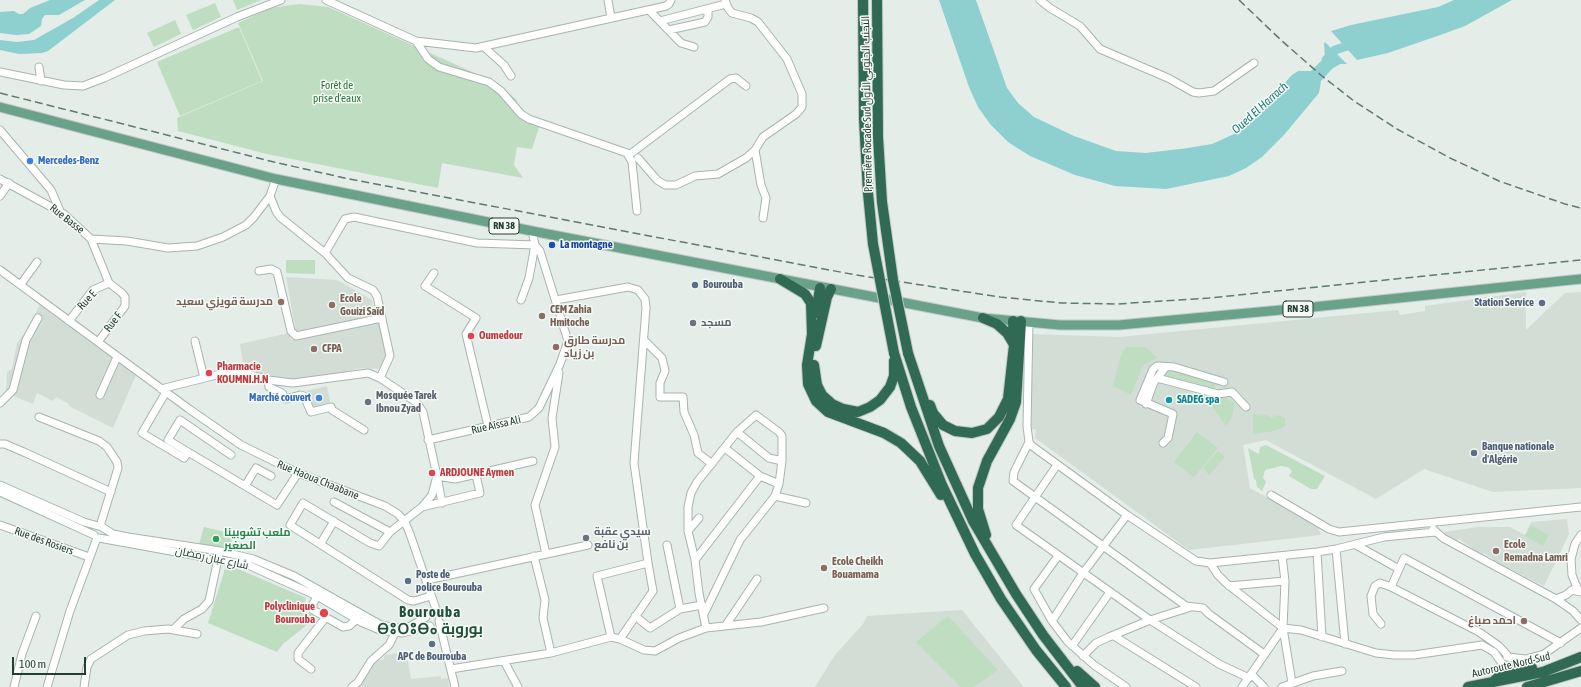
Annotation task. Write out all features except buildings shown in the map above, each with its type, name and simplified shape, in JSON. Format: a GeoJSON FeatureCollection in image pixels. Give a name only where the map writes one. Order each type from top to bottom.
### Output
{"type":"FeatureCollection","features":[{"type":"Feature","properties":{"kind":"highway","name":"Première Rocade Sud التجنب الجنوبي الأول"},"geometry":{"type":"LineString","coordinates":[[863,0],[865,155],[868,200],[878,273],[894,353],[911,407],[942,485],[975,554],[1001,599],[1036,650],[1066,687]]}},
{"type":"Feature","properties":{"kind":"highway","name":"Première Rocade Sud التجنب الجنوبي الأول"},"geometry":{"type":"LineString","coordinates":[[877,0],[878,129],[882,202],[893,280],[908,353],[939,446],[957,488],[991,554],[1043,636],[1083,687]]}},
{"type":"Feature","properties":{"kind":"highway"},"geometry":{"type":"LineString","coordinates":[[780,279],[808,298],[812,308],[812,334]]}},
{"type":"Feature","properties":{"kind":"highway"},"geometry":{"type":"LineString","coordinates":[[820,288],[807,365],[808,384],[816,401],[828,412],[884,432],[902,442],[920,461],[975,554]]}},
{"type":"Feature","properties":{"kind":"highway"},"geometry":{"type":"LineString","coordinates":[[831,289],[827,297],[815,353],[814,372],[817,385],[822,395],[832,404],[843,409],[858,412],[870,407],[880,400],[890,387],[894,376],[894,353]]}},
{"type":"Feature","properties":{"kind":"highway"},"geometry":{"type":"LineString","coordinates":[[983,318],[997,324],[1007,333],[1014,345]]}},
{"type":"Feature","properties":{"kind":"highway"},"geometry":{"type":"LineString","coordinates":[[908,353],[933,413],[943,425],[955,431],[972,433],[987,429],[999,417],[1008,399],[1014,345],[1021,321]]}},
{"type":"Feature","properties":{"kind":"highway"},"geometry":{"type":"LineString","coordinates":[[991,554],[978,509],[978,488],[987,461],[1010,419],[1016,402],[1021,321]]}},
{"type":"Feature","properties":{"kind":"highway"},"geometry":{"type":"LineString","coordinates":[[1043,636],[1079,674],[1095,687]]}},
{"type":"Feature","properties":{"kind":"highway"},"geometry":{"type":"LineString","coordinates":[[1036,650],[1061,687]]}},
{"type":"Feature","properties":{"kind":"highway"},"geometry":{"type":"LineString","coordinates":[[1494,681],[1506,669],[1534,667],[1581,651]]}},
{"type":"Feature","properties":{"kind":"highway","name":"Autoroute Nord-Sud"},"geometry":{"type":"LineString","coordinates":[[1468,687],[1543,672],[1581,657]]}},
{"type":"Feature","properties":{"kind":"highway"},"geometry":{"type":"LineString","coordinates":[[1527,687],[1580,672]]}},
{"type":"Feature","properties":{"kind":"highway"},"geometry":{"type":"LineString","coordinates":[[1547,687],[1580,672]]}},
{"type":"Feature","properties":{"kind":"main road","name":"RN 38"},"geometry":{"type":"LineString","coordinates":[[1,110],[276,178],[532,231],[820,288],[983,318],[1093,325],[1152,322],[1581,279]]}},
{"type":"Feature","properties":{"kind":"street"},"geometry":{"type":"LineString","coordinates":[[0,72],[71,86],[89,84],[238,17],[281,0]]}},
{"type":"Feature","properties":{"kind":"street"},"geometry":{"type":"LineString","coordinates":[[326,0],[416,41],[440,45],[484,47],[668,6],[671,0]]}},
{"type":"Feature","properties":{"kind":"street"},"geometry":{"type":"LineString","coordinates":[[608,0],[611,18]]}},
{"type":"Feature","properties":{"kind":"street"},"geometry":{"type":"LineString","coordinates":[[1040,0],[1050,8],[1080,26],[1100,49],[1168,78],[1193,92],[1214,91],[1254,63]]}},
{"type":"Feature","properties":{"kind":"street"},"geometry":{"type":"LineString","coordinates":[[638,158],[656,180],[670,186],[695,176],[722,173],[735,166],[756,150],[763,137],[799,111],[802,107],[803,99],[789,63],[758,22],[751,18],[732,13],[726,2],[708,9],[660,21]]}},
{"type":"Feature","properties":{"kind":"street"},"geometry":{"type":"LineString","coordinates":[[669,30],[704,22],[708,17],[708,9]]}},
{"type":"Feature","properties":{"kind":"street"},"geometry":{"type":"LineString","coordinates":[[649,10],[681,42],[694,47]]}},
{"type":"Feature","properties":{"kind":"street"},"geometry":{"type":"LineString","coordinates":[[416,41],[428,58],[439,67],[489,82],[501,91],[521,114],[529,119],[623,150],[629,155],[632,162],[637,211]]}},
{"type":"Feature","properties":{"kind":"street"},"geometry":{"type":"LineString","coordinates":[[484,47],[504,65],[511,76]]}},
{"type":"Feature","properties":{"kind":"street"},"geometry":{"type":"LineString","coordinates":[[39,67],[41,80]]}},
{"type":"Feature","properties":{"kind":"street"},"geometry":{"type":"LineString","coordinates":[[629,155],[730,79],[736,78],[746,86]]}},
{"type":"Feature","properties":{"kind":"street"},"geometry":{"type":"LineString","coordinates":[[0,132],[48,185],[57,200],[60,211]]}},
{"type":"Feature","properties":{"kind":"street"},"geometry":{"type":"LineString","coordinates":[[756,150],[761,185],[766,198],[762,218]]}},
{"type":"Feature","properties":{"kind":"street"},"geometry":{"type":"LineString","coordinates":[[91,239],[127,241],[168,248],[192,247],[237,231],[254,217],[270,196],[276,178]]}},
{"type":"Feature","properties":{"kind":"street","name":"Rue Basse"},"geometry":{"type":"LineString","coordinates":[[0,179],[60,211],[91,239],[109,284]]}},
{"type":"Feature","properties":{"kind":"street"},"geometry":{"type":"LineString","coordinates":[[0,196],[9,183]]}},
{"type":"Feature","properties":{"kind":"street"},"geometry":{"type":"LineString","coordinates":[[270,196],[280,217],[325,253],[348,278],[372,290],[377,296],[385,342],[389,346],[390,356],[380,378]]}},
{"type":"Feature","properties":{"kind":"street"},"geometry":{"type":"LineString","coordinates":[[325,253],[342,222],[350,217],[477,243],[535,245],[529,278],[521,300]]}},
{"type":"Feature","properties":{"kind":"street","name":"Rue Aïssa Ali"},"geometry":{"type":"LineString","coordinates":[[428,440],[529,417],[536,412],[560,364],[568,341],[540,251],[535,245],[532,231]]}},
{"type":"Feature","properties":{"kind":"street"},"geometry":{"type":"LineString","coordinates":[[21,284],[37,262]]}},
{"type":"Feature","properties":{"kind":"street"},"geometry":{"type":"LineString","coordinates":[[259,271],[271,269],[278,272],[291,331],[296,336],[382,318]]}},
{"type":"Feature","properties":{"kind":"street","name":"Rue Haoua Chaabane"},"geometry":{"type":"LineString","coordinates":[[0,270],[21,284],[117,357],[241,445],[298,473],[385,506],[398,514],[405,522],[427,580],[432,599],[435,622],[442,633],[455,687]]}},
{"type":"Feature","properties":{"kind":"street"},"geometry":{"type":"LineString","coordinates":[[434,273],[425,286],[476,318],[466,334],[488,426]]}},
{"type":"Feature","properties":{"kind":"street","name":"Rue E"},"geometry":{"type":"LineString","coordinates":[[69,321],[93,290],[109,284]]}},
{"type":"Feature","properties":{"kind":"street","name":"Rue F"},"geometry":{"type":"LineString","coordinates":[[98,342],[125,306],[122,293],[109,284]]}},
{"type":"Feature","properties":{"kind":"street"},"geometry":{"type":"LineString","coordinates":[[556,300],[628,287],[638,290],[645,299],[644,340],[634,463],[653,591],[620,639]]}},
{"type":"Feature","properties":{"kind":"street"},"geometry":{"type":"LineString","coordinates":[[0,403],[13,390],[26,340],[38,318]]}},
{"type":"Feature","properties":{"kind":"street"},"geometry":{"type":"LineString","coordinates":[[1021,321],[1027,426],[1030,442],[1039,452],[1186,556],[1196,561],[1210,563],[1317,552],[1398,535],[1435,532]]}},
{"type":"Feature","properties":{"kind":"street"},"geometry":{"type":"LineString","coordinates":[[644,340],[662,358],[665,372],[660,382],[660,397],[683,397],[684,412],[694,435],[698,453],[712,464]]}},
{"type":"Feature","properties":{"kind":"street"},"geometry":{"type":"LineString","coordinates":[[195,341],[204,378]]}},
{"type":"Feature","properties":{"kind":"street"},"geometry":{"type":"LineString","coordinates":[[100,395],[117,357]]}},
{"type":"Feature","properties":{"kind":"street"},"geometry":{"type":"LineString","coordinates":[[546,554],[534,505],[555,447],[552,418],[560,364]]}},
{"type":"Feature","properties":{"kind":"street"},"geometry":{"type":"LineString","coordinates":[[1163,443],[1168,438],[1173,414],[1146,404],[1140,400],[1149,375],[1154,368],[1174,367],[1224,382]]}},
{"type":"Feature","properties":{"kind":"street"},"geometry":{"type":"LineString","coordinates":[[1146,404],[1157,378],[1164,368]]}},
{"type":"Feature","properties":{"kind":"street"},"geometry":{"type":"LineString","coordinates":[[188,452],[184,458],[142,433],[164,390],[236,370],[268,380],[293,383],[368,373],[380,378],[420,406],[442,503]]}},
{"type":"Feature","properties":{"kind":"street"},"geometry":{"type":"LineString","coordinates":[[1157,378],[1218,394],[1232,392],[1246,407]]}},
{"type":"Feature","properties":{"kind":"street"},"geometry":{"type":"LineString","coordinates":[[268,380],[269,387],[282,393],[286,399],[300,395],[304,396],[311,412],[332,407],[332,410],[364,430]]}},
{"type":"Feature","properties":{"kind":"street"},"geometry":{"type":"LineString","coordinates":[[704,614],[728,562],[750,526],[775,496],[779,484],[782,461],[782,436],[779,432],[756,415],[752,416],[737,432],[697,482],[691,493],[688,507],[688,531],[695,560],[706,628]]}},
{"type":"Feature","properties":{"kind":"street"},"geometry":{"type":"LineString","coordinates":[[39,417],[99,441],[107,447],[118,464],[100,527],[104,533],[97,537],[89,557],[47,687]]}},
{"type":"Feature","properties":{"kind":"street"},"geometry":{"type":"LineString","coordinates":[[231,454],[180,420],[168,440],[277,505],[298,473]]}},
{"type":"Feature","properties":{"kind":"street"},"geometry":{"type":"LineString","coordinates":[[737,432],[769,458],[782,461]]}},
{"type":"Feature","properties":{"kind":"street"},"geometry":{"type":"LineString","coordinates":[[1030,442],[1014,472],[1014,481],[1035,498],[1186,606],[1203,608],[1264,654]]}},
{"type":"Feature","properties":{"kind":"street"},"geometry":{"type":"LineString","coordinates":[[0,444],[5,444],[26,453],[111,492]]}},
{"type":"Feature","properties":{"kind":"street"},"geometry":{"type":"LineString","coordinates":[[725,448],[760,476],[779,484]]}},
{"type":"Feature","properties":{"kind":"street"},"geometry":{"type":"LineString","coordinates":[[437,476],[455,479],[533,461]]}},
{"type":"Feature","properties":{"kind":"street"},"geometry":{"type":"LineString","coordinates":[[1057,465],[1016,525],[1150,620],[1219,664],[1250,676],[1264,687]]}},
{"type":"Feature","properties":{"kind":"street"},"geometry":{"type":"LineString","coordinates":[[245,486],[256,468],[270,476]]}},
{"type":"Feature","properties":{"kind":"street"},"geometry":{"type":"LineString","coordinates":[[422,507],[480,493],[476,475]]}},
{"type":"Feature","properties":{"kind":"street"},"geometry":{"type":"LineString","coordinates":[[426,616],[432,613],[435,622],[426,622],[426,616],[432,599],[408,600],[321,543],[290,525],[303,503],[370,543],[379,546],[390,532],[405,522],[422,507],[432,495],[437,476]]}},
{"type":"Feature","properties":{"kind":"street"},"geometry":{"type":"LineString","coordinates":[[695,560],[760,476]]}},
{"type":"Feature","properties":{"kind":"street","name":"شارع عبان رمضان"},"geometry":{"type":"LineString","coordinates":[[0,485],[84,522],[100,527],[113,534],[219,555],[258,568],[318,593],[374,622],[388,627],[410,627],[426,616]]}},
{"type":"Feature","properties":{"kind":"street","name":"شارع عبان رمضان"},"geometry":{"type":"LineString","coordinates":[[0,492],[97,537],[219,555]]}},
{"type":"Feature","properties":{"kind":"street"},"geometry":{"type":"LineString","coordinates":[[1271,495],[1334,531],[1581,508]]}},
{"type":"Feature","properties":{"kind":"street"},"geometry":{"type":"LineString","coordinates":[[775,496],[806,503]]}},
{"type":"Feature","properties":{"kind":"street"},"geometry":{"type":"LineString","coordinates":[[334,502],[390,532]]}},
{"type":"Feature","properties":{"kind":"street"},"geometry":{"type":"LineString","coordinates":[[1052,621],[1102,546],[1127,515]]}},
{"type":"Feature","properties":{"kind":"street"},"geometry":{"type":"LineString","coordinates":[[688,531],[699,518]]}},
{"type":"Feature","properties":{"kind":"street"},"geometry":{"type":"LineString","coordinates":[[321,543],[334,521]]}},
{"type":"Feature","properties":{"kind":"street"},"geometry":{"type":"LineString","coordinates":[[1429,522],[1435,532],[1567,606],[1581,620],[1571,635]]}},
{"type":"Feature","properties":{"kind":"street","name":"Rue des Rosiers"},"geometry":{"type":"LineString","coordinates":[[0,525],[89,557]]}},
{"type":"Feature","properties":{"kind":"street"},"geometry":{"type":"LineString","coordinates":[[750,526],[757,528]]}},
{"type":"Feature","properties":{"kind":"street"},"geometry":{"type":"LineString","coordinates":[[1556,599],[1577,591],[1573,579],[1571,559],[1575,544],[1581,535]]}},
{"type":"Feature","properties":{"kind":"street"},"geometry":{"type":"LineString","coordinates":[[1368,541],[1372,554]]}},
{"type":"Feature","properties":{"kind":"street"},"geometry":{"type":"LineString","coordinates":[[427,580],[588,545]]}},
{"type":"Feature","properties":{"kind":"street"},"geometry":{"type":"LineString","coordinates":[[667,545],[680,609]]}},
{"type":"Feature","properties":{"kind":"street"},"geometry":{"type":"LineString","coordinates":[[1356,545],[1399,569]]}},
{"type":"Feature","properties":{"kind":"street"},"geometry":{"type":"LineString","coordinates":[[1336,549],[1345,644]]}},
{"type":"Feature","properties":{"kind":"street"},"geometry":{"type":"LineString","coordinates":[[1317,552],[1322,637]]}},
{"type":"Feature","properties":{"kind":"street"},"geometry":{"type":"LineString","coordinates":[[174,629],[184,619],[202,609],[209,601],[219,555]]}},
{"type":"Feature","properties":{"kind":"street"},"geometry":{"type":"LineString","coordinates":[[534,556],[545,600],[543,618],[551,653]]}},
{"type":"Feature","properties":{"kind":"street"},"geometry":{"type":"LineString","coordinates":[[1058,556],[1034,588],[1052,621],[1072,646],[1083,656],[1126,687]]}},
{"type":"Feature","properties":{"kind":"street"},"geometry":{"type":"LineString","coordinates":[[1282,556],[1285,580],[1283,628],[1292,683]]}},
{"type":"Feature","properties":{"kind":"street"},"geometry":{"type":"LineString","coordinates":[[1391,587],[1404,558],[1561,644]]}},
{"type":"Feature","properties":{"kind":"street"},"geometry":{"type":"LineString","coordinates":[[611,638],[597,576],[648,563]]}},
{"type":"Feature","properties":{"kind":"street"},"geometry":{"type":"LineString","coordinates":[[1210,563],[1218,575],[1229,586],[1283,628],[1301,630],[1376,653],[1394,656],[1414,655],[1482,645],[1490,649],[1506,669]]}},
{"type":"Feature","properties":{"kind":"street"},"geometry":{"type":"LineString","coordinates":[[726,625],[757,579]]}},
{"type":"Feature","properties":{"kind":"street"},"geometry":{"type":"LineString","coordinates":[[1229,586],[1285,580]]}},
{"type":"Feature","properties":{"kind":"street"},"geometry":{"type":"LineString","coordinates":[[1381,624],[1373,614],[1371,596],[1377,584],[1391,587],[1479,632],[1494,642],[1510,658]]}},
{"type":"Feature","properties":{"kind":"street"},"geometry":{"type":"LineString","coordinates":[[1072,646],[1110,592]]}},
{"type":"Feature","properties":{"kind":"street"},"geometry":{"type":"LineString","coordinates":[[318,593],[313,608],[326,617],[344,627],[349,626],[357,619]]}},
{"type":"Feature","properties":{"kind":"street","name":"شارع عبان رمضان"},"geometry":{"type":"LineString","coordinates":[[318,593],[357,619],[372,627],[395,633],[435,622]]}},
{"type":"Feature","properties":{"kind":"street"},"geometry":{"type":"LineString","coordinates":[[1566,595],[1567,606]]}},
{"type":"Feature","properties":{"kind":"street"},"geometry":{"type":"LineString","coordinates":[[635,616],[650,628],[680,609],[702,605]]}},
{"type":"Feature","properties":{"kind":"street"},"geometry":{"type":"LineString","coordinates":[[1083,656],[1096,643],[1150,620],[1193,606]]}},
{"type":"Feature","properties":{"kind":"street"},"geometry":{"type":"LineString","coordinates":[[451,670],[551,653],[611,638],[620,639],[639,648],[655,651],[679,638],[706,628],[761,622],[824,608]]}},
{"type":"Feature","properties":{"kind":"street"},"geometry":{"type":"LineString","coordinates":[[14,687],[22,654],[36,616]]}},
{"type":"Feature","properties":{"kind":"street"},"geometry":{"type":"LineString","coordinates":[[311,669],[298,659],[297,655],[326,617]]}},
{"type":"Feature","properties":{"kind":"street"},"geometry":{"type":"LineString","coordinates":[[1242,687],[1283,628]]}},
{"type":"Feature","properties":{"kind":"street"},"geometry":{"type":"LineString","coordinates":[[1497,656],[1510,658],[1535,658],[1561,644],[1581,628]]}},
{"type":"Feature","properties":{"kind":"street"},"geometry":{"type":"LineString","coordinates":[[84,687],[87,667],[91,659],[135,632],[174,629],[198,634]]}},
{"type":"Feature","properties":{"kind":"street"},"geometry":{"type":"LineString","coordinates":[[352,687],[358,682],[371,661],[389,645],[395,633]]}},
{"type":"Feature","properties":{"kind":"street"},"geometry":{"type":"LineString","coordinates":[[1114,636],[1196,687]]}},
{"type":"Feature","properties":{"kind":"street"},"geometry":{"type":"LineString","coordinates":[[504,661],[518,687]]}},
{"type":"Feature","properties":{"kind":"street"},"geometry":{"type":"LineString","coordinates":[[1282,687],[1313,676],[1342,671]]}},
{"type":"Feature","properties":{"kind":"shaded area","name":"Ecole Gouizi Saïd"},"geometry":{"type":"Polygon","coordinates":[[[286,277],[337,280],[372,300],[373,310],[378,316],[296,332],[286,277]]]}},
{"type":"Feature","properties":{"kind":"shaded area"},"geometry":{"type":"Polygon","coordinates":[[[1526,292],[1526,330],[1565,293],[1581,292],[1581,488],[1493,492],[1424,469],[1376,499],[1266,440],[1243,445],[1250,488],[1317,525],[1321,535],[1189,550],[1035,438],[1036,430],[1031,429],[1033,334],[1119,337],[1398,310],[1400,315],[1425,311],[1425,306],[1526,292]]]}},
{"type":"Feature","properties":{"kind":"shaded area"},"geometry":{"type":"Polygon","coordinates":[[[41,303],[136,375],[113,428],[69,406],[69,404],[56,397],[53,401],[37,393],[33,404],[6,393],[7,372],[12,369],[17,343],[25,333],[41,303]]]}},
{"type":"Feature","properties":{"kind":"shaded area","name":"CFPA"},"geometry":{"type":"Polygon","coordinates":[[[382,319],[389,353],[379,369],[361,368],[328,376],[292,381],[244,369],[240,344],[289,333],[291,340],[382,319]]]}},
{"type":"Feature","properties":{"kind":"shaded area","name":"Marché couvert"},"geometry":{"type":"Polygon","coordinates":[[[327,386],[331,406],[312,410],[307,391],[327,386]]]}},
{"type":"Feature","properties":{"kind":"shaded area"},"geometry":{"type":"Polygon","coordinates":[[[1567,519],[1569,534],[1544,586],[1509,568],[1507,572],[1484,553],[1482,555],[1459,539],[1457,540],[1443,535],[1444,532],[1478,527],[1510,527],[1525,535],[1531,522],[1567,519]]]}},
{"type":"Feature","properties":{"kind":"shaded area"},"geometry":{"type":"Polygon","coordinates":[[[962,610],[1024,687],[815,687],[835,655],[863,624],[867,616],[962,610]]]}},
{"type":"Feature","properties":{"kind":"shaded area"},"geometry":{"type":"Polygon","coordinates":[[[406,652],[411,679],[441,676],[441,679],[448,678],[449,687],[361,687],[360,679],[372,661],[383,660],[385,655],[406,652]]]}},
{"type":"Feature","properties":{"kind":"green space"},"geometry":{"type":"Polygon","coordinates":[[[233,0],[261,0],[237,10],[233,0]]]}},
{"type":"Feature","properties":{"kind":"green space"},"geometry":{"type":"Polygon","coordinates":[[[215,3],[221,17],[193,30],[186,15],[215,3]]]}},
{"type":"Feature","properties":{"kind":"green space","name":"Forêt de prise d'eaux"},"geometry":{"type":"Polygon","coordinates":[[[299,4],[328,7],[490,80],[516,99],[520,108],[531,117],[541,121],[532,149],[517,147],[514,165],[523,178],[442,163],[438,188],[267,154],[178,131],[177,118],[263,81],[238,23],[271,8],[299,4]]]}},
{"type":"Feature","properties":{"kind":"green space"},"geometry":{"type":"Polygon","coordinates":[[[175,20],[181,34],[154,47],[147,33],[175,20]]]}},
{"type":"Feature","properties":{"kind":"green space"},"geometry":{"type":"Polygon","coordinates":[[[239,27],[262,81],[180,116],[157,62],[239,27]]]}},
{"type":"Feature","properties":{"kind":"green space"},"geometry":{"type":"Polygon","coordinates":[[[286,260],[315,260],[315,274],[286,273],[286,260]]]}},
{"type":"Feature","properties":{"kind":"green space"},"geometry":{"type":"Polygon","coordinates":[[[1126,347],[1146,347],[1157,358],[1143,365],[1131,395],[1113,386],[1121,355],[1126,347]]]}},
{"type":"Feature","properties":{"kind":"green space"},"geometry":{"type":"Polygon","coordinates":[[[1163,366],[1216,379],[1214,396],[1159,376],[1163,366]]]}},
{"type":"Feature","properties":{"kind":"green space"},"geometry":{"type":"Polygon","coordinates":[[[1221,395],[1234,403],[1232,417],[1226,426],[1212,406],[1221,395]]]}},
{"type":"Feature","properties":{"kind":"green space"},"geometry":{"type":"Polygon","coordinates":[[[1253,414],[1267,415],[1271,418],[1277,415],[1285,418],[1285,426],[1274,431],[1253,434],[1253,414]]]}},
{"type":"Feature","properties":{"kind":"green space"},"geometry":{"type":"Polygon","coordinates":[[[1197,432],[1218,448],[1194,477],[1174,462],[1197,432]]]}},
{"type":"Feature","properties":{"kind":"green space"},"geometry":{"type":"Polygon","coordinates":[[[1266,445],[1325,476],[1317,489],[1311,489],[1289,476],[1292,471],[1288,467],[1281,466],[1265,470],[1263,478],[1266,482],[1262,491],[1257,487],[1248,448],[1259,454],[1260,447],[1266,445]]]}},
{"type":"Feature","properties":{"kind":"green space"},"geometry":{"type":"Polygon","coordinates":[[[1218,451],[1225,457],[1209,475],[1203,468],[1218,451]]]}},
{"type":"Feature","properties":{"kind":"green space"},"geometry":{"type":"Polygon","coordinates":[[[1531,525],[1549,535],[1543,546],[1525,536],[1531,525]]]}},
{"type":"Feature","properties":{"kind":"green space","name":"ملعب تشوبينا الصغير"},"geometry":{"type":"Polygon","coordinates":[[[204,527],[233,534],[230,550],[199,544],[204,527]]]}},
{"type":"Feature","properties":{"kind":"green space"},"geometry":{"type":"Polygon","coordinates":[[[231,566],[306,598],[302,610],[316,616],[283,644],[277,652],[208,623],[225,569],[231,566]]]}},
{"type":"Feature","properties":{"kind":"green space"},"geometry":{"type":"Polygon","coordinates":[[[948,616],[998,670],[974,687],[961,687],[916,642],[948,616]]]}},
{"type":"Feature","properties":{"kind":"water"},"geometry":{"type":"Polygon","coordinates":[[[50,0],[85,0],[59,15],[45,15],[42,19],[41,26],[29,34],[16,35],[0,33],[0,12],[14,11],[19,14],[23,14],[30,8],[50,0]]]}},
{"type":"Feature","properties":{"kind":"water"},"geometry":{"type":"Polygon","coordinates":[[[99,0],[115,0],[48,51],[42,53],[19,54],[0,50],[0,40],[17,42],[34,40],[73,18],[99,0]]]}},
{"type":"Feature","properties":{"kind":"water"},"geometry":{"type":"Polygon","coordinates":[[[939,0],[976,0],[1007,88],[1018,103],[1034,117],[1074,136],[1116,151],[1146,153],[1188,148],[1212,144],[1234,134],[1251,119],[1292,75],[1298,71],[1311,71],[1325,57],[1325,42],[1347,64],[1340,64],[1332,69],[1321,81],[1319,93],[1283,136],[1262,157],[1246,168],[1229,176],[1166,189],[1115,186],[1075,175],[1030,156],[1008,142],[990,124],[978,107],[969,87],[939,0]]]}},
{"type":"Feature","properties":{"kind":"water"},"geometry":{"type":"Polygon","coordinates":[[[1454,0],[1512,0],[1465,26],[1388,53],[1357,60],[1331,31],[1351,25],[1438,7],[1454,0]]]}},
{"type":"Feature","properties":{"kind":"waterway","name":"Oued El Harrach"},"geometry":{"type":"LineString","coordinates":[[1326,60],[1335,50],[1356,43]]}},
{"type":"Feature","properties":{"kind":"railway"},"geometry":{"type":"LineString","coordinates":[[1239,0],[1322,76],[1354,101],[1397,129],[1448,157],[1499,181],[1565,204],[1581,208]]}},
{"type":"Feature","properties":{"kind":"railway"},"geometry":{"type":"LineString","coordinates":[[0,93],[274,162],[349,179],[856,275],[1000,297],[1061,303],[1117,304],[1209,298],[1581,260]]}},
{"type":"Feature","properties":{"kind":"place","name":"Mercedes-Benz"},"geometry":{"type":"Point","coordinates":[30,161]}},
{"type":"Feature","properties":{"kind":"place","name":"La montagne"},"geometry":{"type":"Point","coordinates":[552,245]}},
{"type":"Feature","properties":{"kind":"place","name":"Bourouba"},"geometry":{"type":"Point","coordinates":[695,285]}},
{"type":"Feature","properties":{"kind":"place","name":"مدرسة قويزي سعيد"},"geometry":{"type":"Point","coordinates":[281,302]}},
{"type":"Feature","properties":{"kind":"place","name":"Station Service"},"geometry":{"type":"Point","coordinates":[1542,303]}},
{"type":"Feature","properties":{"kind":"place","name":"Ecole Gouizi Saïd"},"geometry":{"type":"Point","coordinates":[332,305]}},
{"type":"Feature","properties":{"kind":"place","name":"CEM Zahia Hmitoche"},"geometry":{"type":"Point","coordinates":[542,316]}},
{"type":"Feature","properties":{"kind":"place","name":"مسجد"},"geometry":{"type":"Point","coordinates":[693,323]}},
{"type":"Feature","properties":{"kind":"place","name":"Oumedour"},"geometry":{"type":"Point","coordinates":[471,336]}},
{"type":"Feature","properties":{"kind":"place","name":"مدرسة طارق بن زياد"},"geometry":{"type":"Point","coordinates":[556,347]}},
{"type":"Feature","properties":{"kind":"place","name":"CFPA"},"geometry":{"type":"Point","coordinates":[314,349]}},
{"type":"Feature","properties":{"kind":"place","name":"Pharmacie KOUMNI.H.N"},"geometry":{"type":"Point","coordinates":[209,373]}},
{"type":"Feature","properties":{"kind":"place","name":"Marché couvert"},"geometry":{"type":"Point","coordinates":[319,398]}},
{"type":"Feature","properties":{"kind":"place","name":"SADEG spa"},"geometry":{"type":"Point","coordinates":[1169,400]}},
{"type":"Feature","properties":{"kind":"place","name":"Mosquée Tarek Ibnou Zyad"},"geometry":{"type":"Point","coordinates":[368,402]}},
{"type":"Feature","properties":{"kind":"place","name":"Banque nationale d'Algérie"},"geometry":{"type":"Point","coordinates":[1474,453]}},
{"type":"Feature","properties":{"kind":"place","name":"ARDJOUNE Aymen"},"geometry":{"type":"Point","coordinates":[432,473]}},
{"type":"Feature","properties":{"kind":"place","name":"سيدي عقبة بن نافع"},"geometry":{"type":"Point","coordinates":[586,538]}},
{"type":"Feature","properties":{"kind":"place","name":"ملعب تشوبينا الصغير"},"geometry":{"type":"Point","coordinates":[216,539]}},
{"type":"Feature","properties":{"kind":"place","name":"Ecole Remadna Lamri"},"geometry":{"type":"Point","coordinates":[1496,551]}},
{"type":"Feature","properties":{"kind":"place","name":"Ecole Cheikh Bouamama"},"geometry":{"type":"Point","coordinates":[824,568]}},
{"type":"Feature","properties":{"kind":"place","name":"Poste de police Bourouba"},"geometry":{"type":"Point","coordinates":[408,581]}},
{"type":"Feature","properties":{"kind":"place","name":"Polyclinique Bourouba"},"geometry":{"type":"Point","coordinates":[324,613]}},
{"type":"Feature","properties":{"kind":"place","name":"احمد صباغ"},"geometry":{"type":"Point","coordinates":[1524,621]}},
{"type":"Feature","properties":{"kind":"place","name":"APC de Bourouba"},"geometry":{"type":"Point","coordinates":[432,644]}},
{"type":"Feature","properties":{"kind":"district","name":"Bourouba ⴱⵓⵔⵓⴱⴰ بوروبة"},"geometry":{"type":"Point","coordinates":[430,620]}}]}
